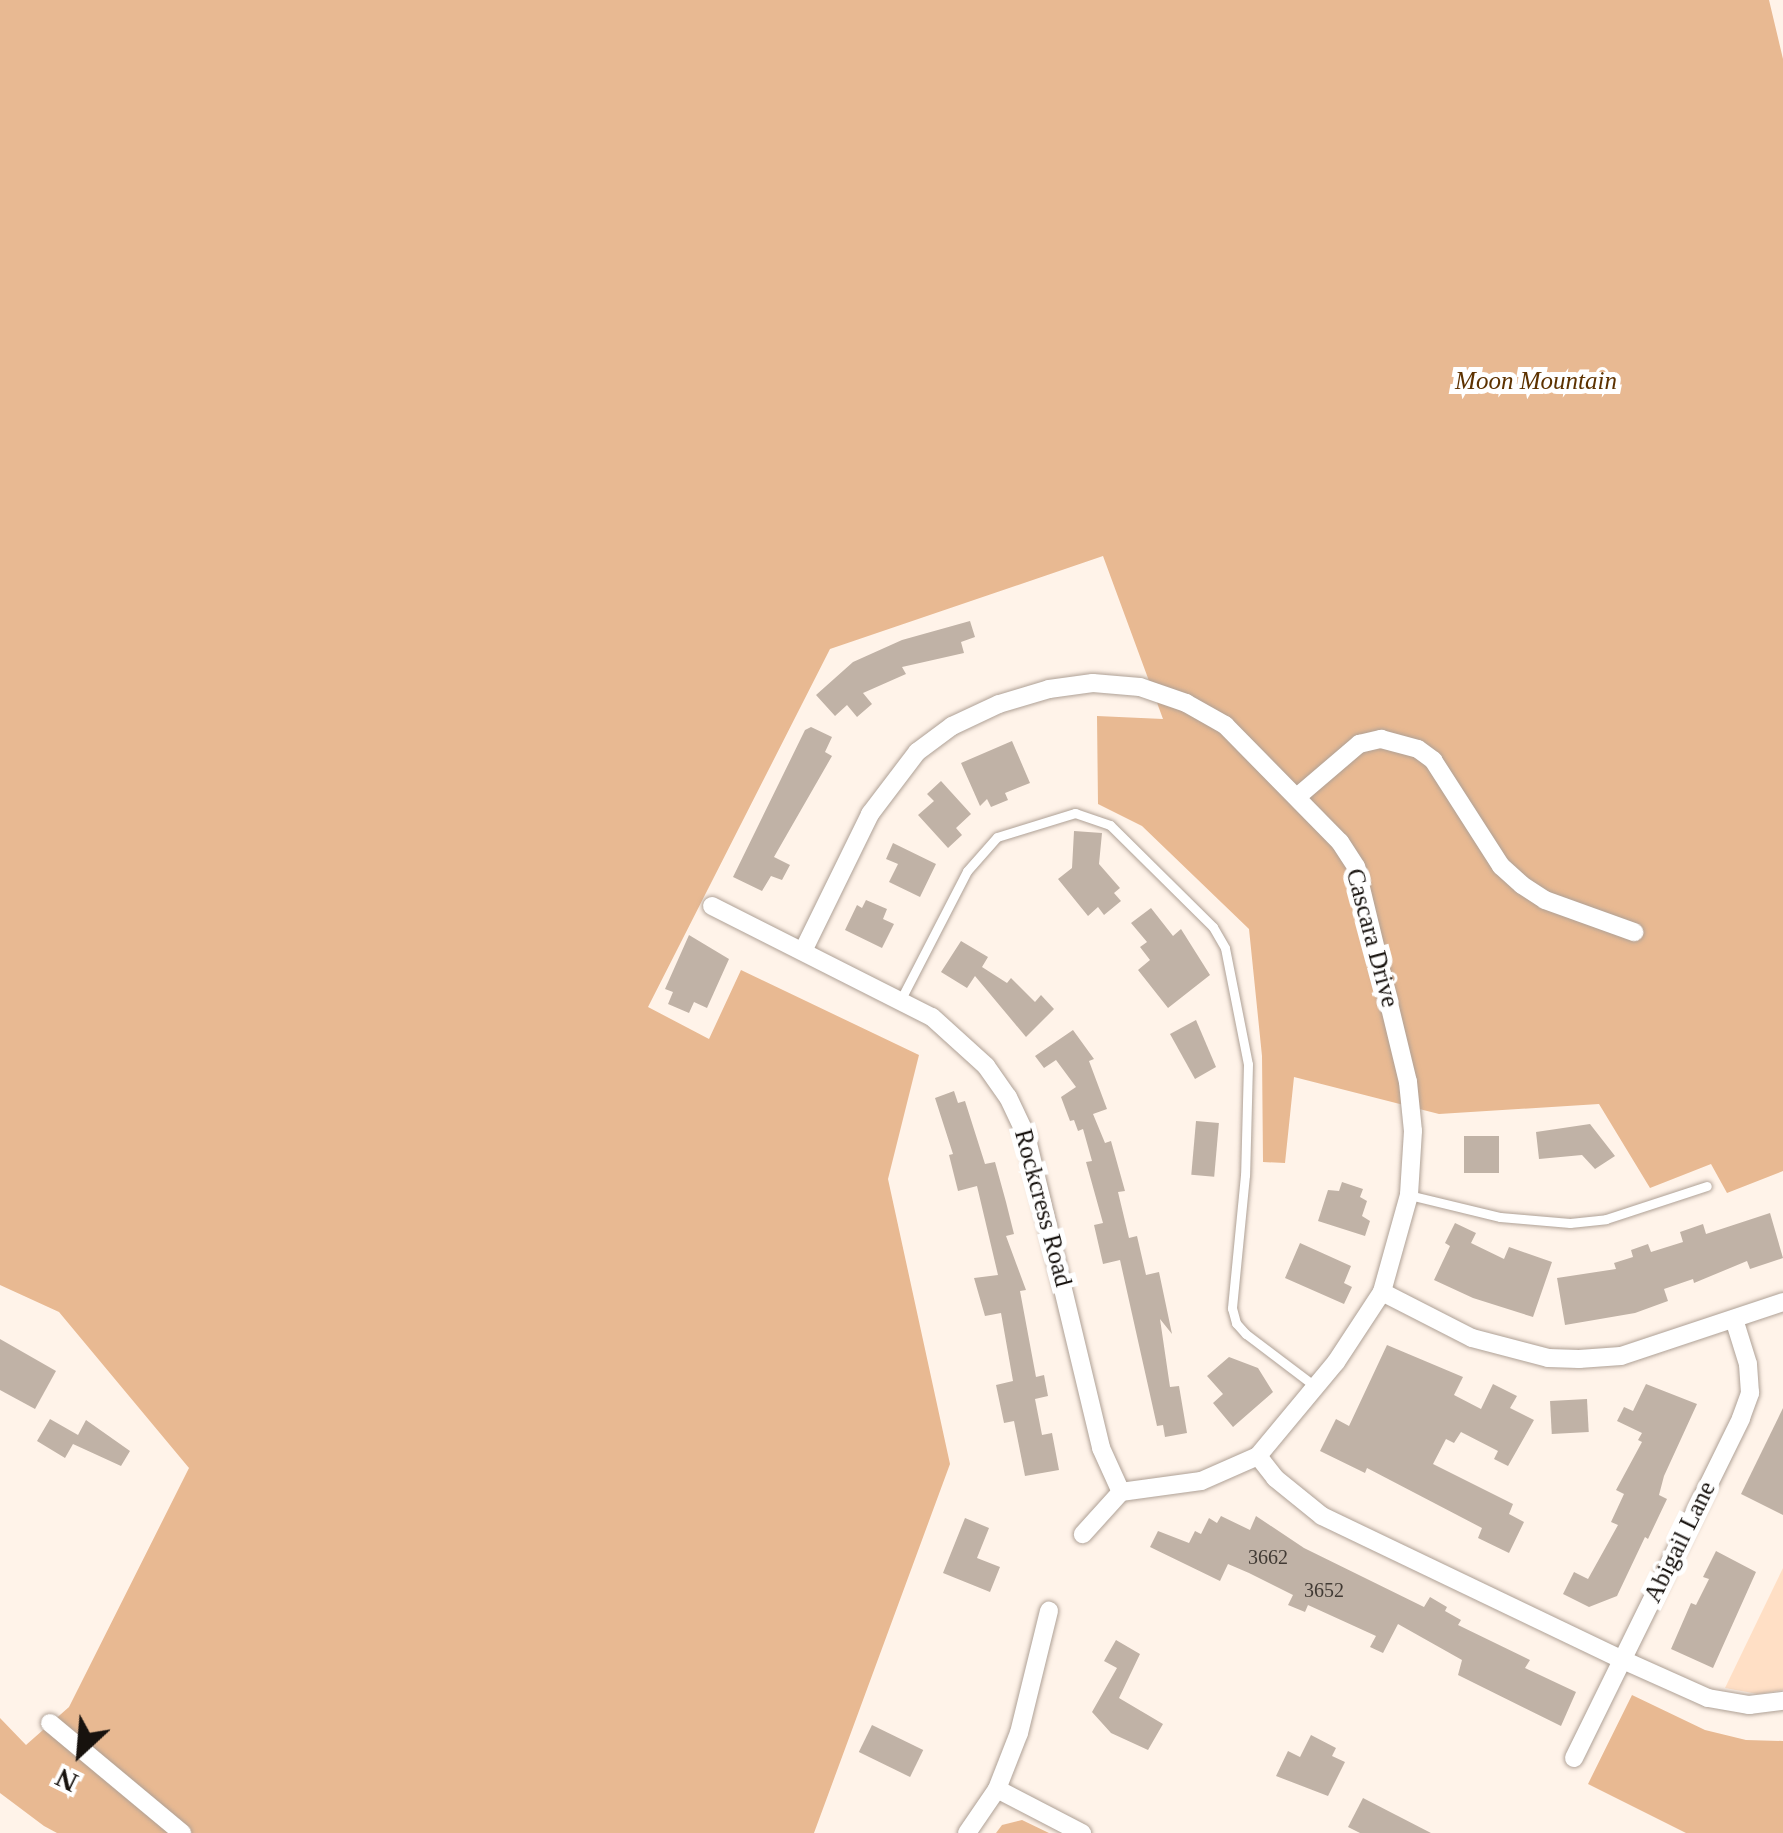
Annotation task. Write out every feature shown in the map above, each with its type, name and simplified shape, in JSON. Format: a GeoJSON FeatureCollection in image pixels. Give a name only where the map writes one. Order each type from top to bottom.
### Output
{"type":"FeatureCollection","features":[{"type":"Feature","properties":{"kind":"street","name":"Cascara Drive"},"geometry":{"type":"LineString","coordinates":[[803,951],[892,780],[917,752],[952,726],[1000,704],[1078,685],[1140,687],[1186,703],[1225,725],[1340,842],[1366,896],[1408,1082],[1413,1147],[1409,1195],[1382,1292],[1316,1387],[1258,1456],[1201,1481],[1121,1492]]}},
{"type":"Feature","properties":{"kind":"street"},"geometry":{"type":"LineString","coordinates":[[1297,796],[1359,744],[1381,739],[1418,749],[1432,760],[1500,866],[1522,885],[1544,900],[1634,932]]}},
{"type":"Feature","properties":{"kind":"street","name":"Rockcress Road"},"geometry":{"type":"LineString","coordinates":[[712,906],[932,1017],[986,1066],[1026,1135],[1101,1448],[1121,1492]]}},
{"type":"Feature","properties":{"kind":"street"},"geometry":{"type":"LineString","coordinates":[[1382,1292],[1472,1338],[1548,1358],[1621,1356],[1783,1302]]}},
{"type":"Feature","properties":{"kind":"street","name":"Abigail Lane"},"geometry":{"type":"LineString","coordinates":[[1574,1758],[1750,1394],[1748,1364],[1734,1319]]}},
{"type":"Feature","properties":{"kind":"street"},"geometry":{"type":"LineString","coordinates":[[1258,1456],[1275,1478],[1322,1516],[1622,1660],[1708,1698],[1749,1706],[1783,1702]]}},
{"type":"Feature","properties":{"kind":"street"},"geometry":{"type":"LineString","coordinates":[[1083,1534],[1121,1492]]}},
{"type":"Feature","properties":{"kind":"street"},"geometry":{"type":"LineString","coordinates":[[967,1833],[997,1789],[1019,1732],[1049,1611]]}},
{"type":"Feature","properties":{"kind":"street"},"geometry":{"type":"LineString","coordinates":[[50,1723],[182,1833]]}},
{"type":"Feature","properties":{"kind":"street"},"geometry":{"type":"LineString","coordinates":[[997,1789],[1082,1833]]}},
{"type":"Feature","properties":{"kind":"lane"},"geometry":{"type":"LineString","coordinates":[[901,999],[967,871],[998,837],[1075,814],[1110,825],[1213,927],[1225,948],[1248,1064],[1244,1175],[1232,1308],[1236,1323],[1246,1334],[1316,1387]]}},
{"type":"Feature","properties":{"kind":"lane"},"geometry":{"type":"LineString","coordinates":[[1409,1195],[1500,1217],[1570,1223],[1606,1218],[1707,1186]]}},
{"type":"Feature","properties":{"kind":"shaded area"},"geometry":{"type":"Polygon","coordinates":[[[1783,1568],[1783,1690],[1758,1694],[1725,1688],[1783,1568]]]}},
{"type":"Feature","properties":{"kind":"green space","name":"Moon Mountain"},"geometry":{"type":"Polygon","coordinates":[[[0,0],[1769,0],[1783,59],[1783,1171],[1727,1193],[1711,1164],[1650,1188],[1599,1104],[1439,1114],[1294,1077],[1285,1163],[1263,1162],[1262,1056],[1249,929],[1142,826],[1098,804],[1097,716],[1163,719],[1103,556],[830,649],[648,1007],[709,1039],[741,970],[919,1055],[888,1179],[950,1464],[814,1833],[57,1833],[44,1826],[0,1793],[0,1718],[26,1745],[69,1707],[189,1468],[59,1312],[0,1285],[0,0]]]}},
{"type":"Feature","properties":{"kind":"green space"},"geometry":{"type":"Polygon","coordinates":[[[1632,1695],[1705,1730],[1746,1740],[1783,1741],[1783,1833],[1686,1833],[1588,1784],[1632,1695]]]}},
{"type":"Feature","properties":{"kind":"green space"},"geometry":{"type":"Polygon","coordinates":[[[1022,1820],[1049,1833],[996,1833],[1002,1825],[1022,1820]]]}},
{"type":"Feature","properties":{"kind":"building"},"geometry":{"type":"Polygon","coordinates":[[[970,621],[975,637],[961,642],[964,653],[902,667],[906,674],[863,693],[872,704],[857,717],[847,705],[835,716],[816,695],[853,662],[902,640],[970,621]]]}},
{"type":"Feature","properties":{"kind":"building"},"geometry":{"type":"Polygon","coordinates":[[[811,727],[832,737],[825,752],[832,756],[774,857],[790,865],[782,880],[771,876],[762,891],[733,877],[805,730],[811,727]]]}},
{"type":"Feature","properties":{"kind":"building"},"geometry":{"type":"Polygon","coordinates":[[[1012,741],[1030,783],[1005,793],[1008,800],[991,807],[987,799],[980,806],[961,763],[1012,741]]]}},
{"type":"Feature","properties":{"kind":"building"},"geometry":{"type":"Polygon","coordinates":[[[941,781],[971,814],[956,828],[962,835],[948,848],[918,815],[934,801],[927,794],[941,781]]]}},
{"type":"Feature","properties":{"kind":"building"},"geometry":{"type":"Polygon","coordinates":[[[1074,831],[1102,833],[1099,864],[1120,888],[1114,893],[1121,901],[1104,915],[1098,907],[1088,916],[1058,879],[1072,868],[1074,831]]]}},
{"type":"Feature","properties":{"kind":"building"},"geometry":{"type":"Polygon","coordinates":[[[893,843],[936,864],[920,897],[889,882],[898,864],[886,859],[893,843]]]}},
{"type":"Feature","properties":{"kind":"building"},"geometry":{"type":"Polygon","coordinates":[[[866,900],[887,909],[883,919],[894,924],[882,948],[845,930],[857,905],[862,908],[866,900]]]}},
{"type":"Feature","properties":{"kind":"building"},"geometry":{"type":"Polygon","coordinates":[[[1151,908],[1173,936],[1181,929],[1210,975],[1168,1008],[1138,970],[1150,960],[1140,947],[1147,942],[1131,923],[1151,908]]]}},
{"type":"Feature","properties":{"kind":"building"},"geometry":{"type":"Polygon","coordinates":[[[689,935],[729,959],[707,1008],[694,1002],[689,1013],[668,1004],[673,992],[665,989],[689,935]]]}},
{"type":"Feature","properties":{"kind":"building"},"geometry":{"type":"Polygon","coordinates":[[[961,941],[988,957],[982,967],[1007,983],[1011,978],[1035,1002],[1041,995],[1054,1009],[1026,1037],[975,976],[967,988],[941,972],[961,941]]]}},
{"type":"Feature","properties":{"kind":"building"},"geometry":{"type":"Polygon","coordinates":[[[1196,1020],[1216,1067],[1195,1079],[1170,1034],[1196,1020]]]}},
{"type":"Feature","properties":{"kind":"building"},"geometry":{"type":"Polygon","coordinates":[[[1073,1030],[1094,1059],[1089,1061],[1107,1109],[1093,1114],[1105,1143],[1111,1141],[1125,1191],[1118,1192],[1129,1238],[1137,1236],[1146,1275],[1159,1272],[1172,1334],[1160,1319],[1170,1387],[1179,1386],[1187,1433],[1165,1437],[1163,1425],[1157,1426],[1120,1260],[1103,1264],[1094,1225],[1103,1223],[1086,1162],[1092,1161],[1083,1129],[1078,1131],[1074,1120],[1070,1121],[1061,1097],[1076,1087],[1056,1060],[1044,1068],[1035,1056],[1073,1030]]]}},
{"type":"Feature","properties":{"kind":"building"},"geometry":{"type":"Polygon","coordinates":[[[954,1091],[958,1103],[965,1101],[985,1164],[995,1162],[1014,1234],[1006,1236],[1026,1290],[1020,1291],[1036,1377],[1044,1375],[1048,1396],[1035,1399],[1042,1435],[1052,1433],[1059,1470],[1025,1476],[1014,1421],[1004,1423],[996,1385],[1013,1381],[1001,1313],[985,1316],[974,1278],[998,1275],[977,1186],[958,1191],[949,1155],[953,1154],[935,1098],[954,1091]]]}},
{"type":"Feature","properties":{"kind":"building"},"geometry":{"type":"Polygon","coordinates":[[[1196,1121],[1219,1123],[1214,1177],[1191,1175],[1196,1121]]]}},
{"type":"Feature","properties":{"kind":"building"},"geometry":{"type":"Polygon","coordinates":[[[1590,1124],[1615,1156],[1595,1169],[1582,1155],[1539,1159],[1536,1132],[1590,1124]]]}},
{"type":"Feature","properties":{"kind":"building"},"geometry":{"type":"Polygon","coordinates":[[[1464,1136],[1499,1136],[1499,1173],[1464,1173],[1464,1136]]]}},
{"type":"Feature","properties":{"kind":"building"},"geometry":{"type":"Polygon","coordinates":[[[1342,1182],[1363,1189],[1360,1197],[1367,1201],[1362,1216],[1370,1221],[1365,1236],[1318,1221],[1328,1190],[1339,1191],[1342,1182]]]}},
{"type":"Feature","properties":{"kind":"building"},"geometry":{"type":"Polygon","coordinates":[[[1770,1213],[1783,1258],[1750,1269],[1747,1261],[1694,1283],[1693,1279],[1664,1289],[1668,1301],[1635,1313],[1565,1325],[1557,1278],[1616,1269],[1614,1263],[1633,1257],[1631,1250],[1648,1244],[1651,1252],[1683,1242],[1680,1232],[1703,1224],[1706,1234],[1770,1213]]]}},
{"type":"Feature","properties":{"kind":"building"},"geometry":{"type":"Polygon","coordinates":[[[1455,1223],[1476,1233],[1471,1243],[1504,1259],[1509,1247],[1552,1262],[1533,1317],[1473,1298],[1434,1280],[1450,1246],[1445,1243],[1455,1223]]]}},
{"type":"Feature","properties":{"kind":"building"},"geometry":{"type":"Polygon","coordinates":[[[1300,1243],[1351,1266],[1344,1283],[1352,1287],[1344,1304],[1285,1278],[1300,1243]]]}},
{"type":"Feature","properties":{"kind":"building"},"geometry":{"type":"Polygon","coordinates":[[[0,1339],[56,1371],[35,1409],[0,1390],[0,1339]]]}},
{"type":"Feature","properties":{"kind":"building"},"geometry":{"type":"Polygon","coordinates":[[[1387,1345],[1463,1377],[1454,1395],[1481,1409],[1493,1384],[1517,1396],[1510,1408],[1534,1420],[1508,1466],[1494,1459],[1498,1451],[1461,1432],[1454,1443],[1446,1439],[1433,1464],[1513,1504],[1509,1514],[1524,1522],[1509,1553],[1478,1538],[1482,1528],[1367,1468],[1365,1473],[1320,1451],[1336,1419],[1349,1426],[1387,1345]]]}},
{"type":"Feature","properties":{"kind":"building"},"geometry":{"type":"Polygon","coordinates":[[[1229,1357],[1258,1368],[1273,1392],[1233,1427],[1213,1403],[1223,1394],[1207,1376],[1229,1357]]]}},
{"type":"Feature","properties":{"kind":"building"},"geometry":{"type":"Polygon","coordinates":[[[1646,1384],[1697,1404],[1664,1476],[1659,1495],[1667,1499],[1648,1539],[1645,1537],[1617,1596],[1589,1607],[1563,1594],[1574,1572],[1588,1579],[1618,1525],[1611,1522],[1624,1494],[1616,1490],[1642,1442],[1638,1440],[1642,1433],[1617,1421],[1624,1407],[1633,1411],[1646,1384]]]}},
{"type":"Feature","properties":{"kind":"building"},"geometry":{"type":"Polygon","coordinates":[[[1587,1399],[1589,1432],[1552,1434],[1550,1401],[1587,1399]]]}},
{"type":"Feature","properties":{"kind":"building"},"geometry":{"type":"Polygon","coordinates":[[[1783,1408],[1783,1515],[1741,1494],[1783,1408]]]}},
{"type":"Feature","properties":{"kind":"building"},"geometry":{"type":"Polygon","coordinates":[[[50,1419],[78,1435],[86,1420],[130,1451],[121,1466],[73,1444],[65,1458],[37,1441],[50,1419]]]}},
{"type":"Feature","properties":{"kind":"building"},"geometry":{"type":"Polygon","coordinates":[[[1221,1516],[1250,1530],[1256,1516],[1304,1548],[1424,1607],[1430,1597],[1447,1607],[1445,1611],[1461,1620],[1458,1625],[1530,1660],[1525,1668],[1576,1692],[1561,1726],[1458,1675],[1462,1660],[1398,1624],[1383,1653],[1370,1647],[1376,1636],[1308,1605],[1305,1612],[1288,1605],[1293,1595],[1249,1573],[1228,1564],[1220,1581],[1150,1547],[1158,1531],[1189,1543],[1195,1531],[1201,1534],[1209,1518],[1217,1523],[1221,1516]]]}},
{"type":"Feature","properties":{"kind":"building"},"geometry":{"type":"Polygon","coordinates":[[[965,1518],[989,1528],[977,1558],[1000,1567],[990,1592],[943,1573],[965,1518]]]}},
{"type":"Feature","properties":{"kind":"building"},"geometry":{"type":"Polygon","coordinates":[[[1716,1551],[1756,1572],[1713,1668],[1671,1649],[1691,1603],[1696,1605],[1709,1579],[1703,1577],[1716,1551]]]}},
{"type":"Feature","properties":{"kind":"building"},"geometry":{"type":"Polygon","coordinates":[[[1116,1640],[1140,1654],[1119,1698],[1163,1724],[1148,1750],[1111,1733],[1092,1712],[1117,1668],[1104,1661],[1116,1640]]]}},
{"type":"Feature","properties":{"kind":"building"},"geometry":{"type":"Polygon","coordinates":[[[872,1725],[923,1750],[910,1777],[859,1752],[872,1725]]]}},
{"type":"Feature","properties":{"kind":"building"},"geometry":{"type":"Polygon","coordinates":[[[1311,1735],[1336,1748],[1332,1756],[1345,1762],[1328,1796],[1276,1776],[1288,1751],[1300,1757],[1311,1735]]]}},
{"type":"Feature","properties":{"kind":"building"},"geometry":{"type":"Polygon","coordinates":[[[1363,1798],[1431,1833],[1360,1833],[1348,1827],[1363,1798]]]}}]}
